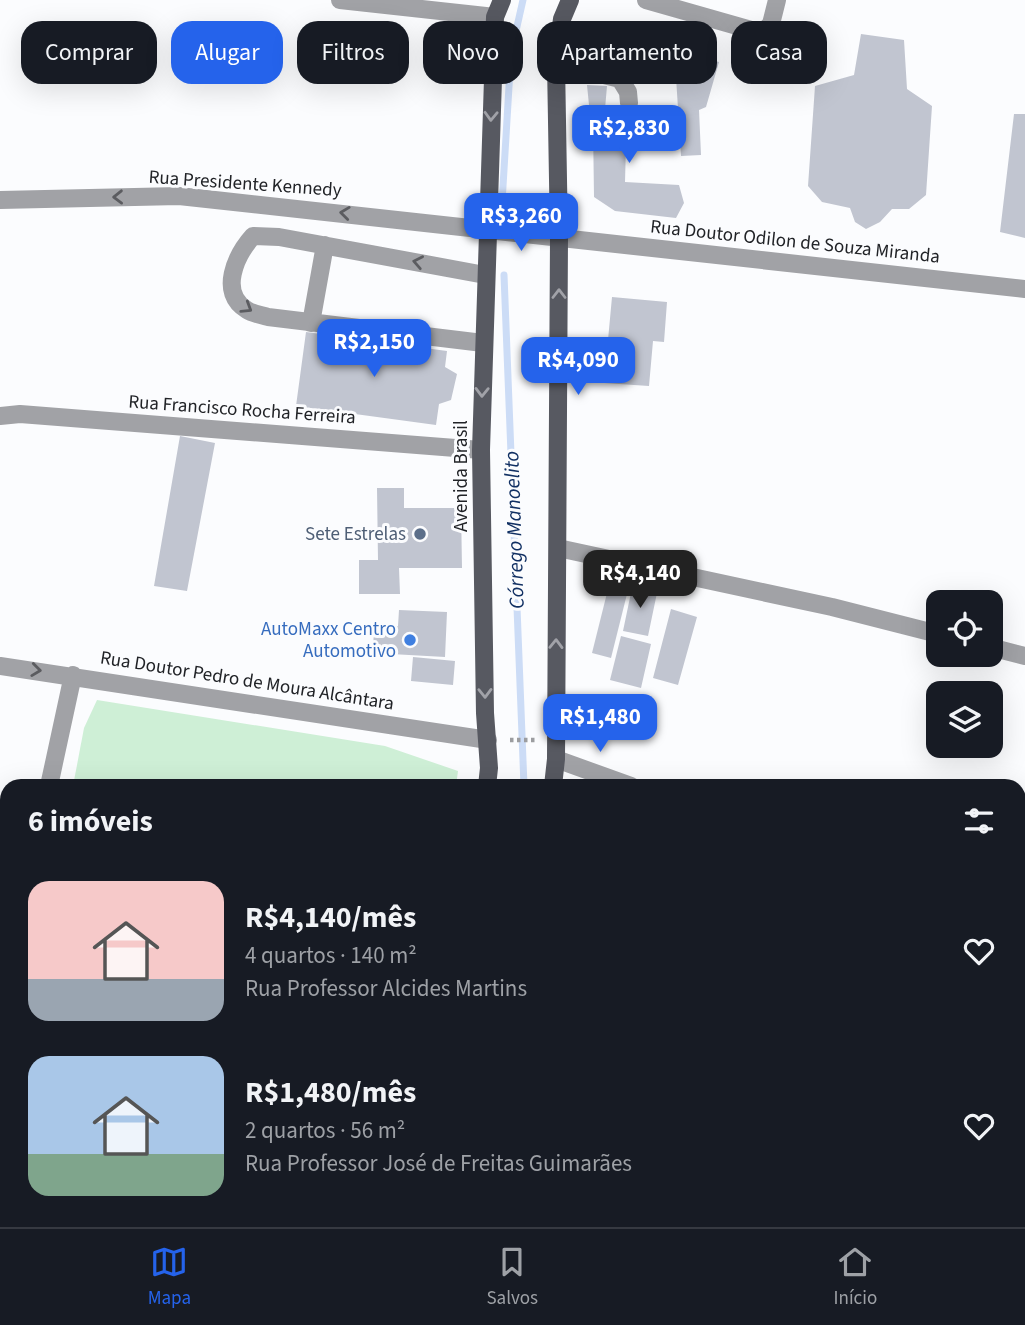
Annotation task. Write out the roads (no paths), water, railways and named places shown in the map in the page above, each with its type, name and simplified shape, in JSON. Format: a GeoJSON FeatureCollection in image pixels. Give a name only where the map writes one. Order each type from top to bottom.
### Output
{"type":"FeatureCollection","features":[{"type":"Feature","properties":{"kind":"main road","name":"Avenida Brasil"},"geometry":{"type":"LineString","coordinates":[[488,779],[481,450],[486,230],[495,17],[502,0]]}},
{"type":"Feature","properties":{"kind":"main road"},"geometry":{"type":"LineString","coordinates":[[563,21],[570,0]]}},
{"type":"Feature","properties":{"kind":"main road"},"geometry":{"type":"LineString","coordinates":[[554,779],[558,548],[559,238],[556,84]]}},
{"type":"Feature","properties":{"kind":"street"},"geometry":{"type":"LineString","coordinates":[[340,0],[495,17]]}},
{"type":"Feature","properties":{"kind":"street"},"geometry":{"type":"LineString","coordinates":[[646,0],[762,33],[771,24],[777,0]]}},
{"type":"Feature","properties":{"kind":"street"},"geometry":{"type":"LineString","coordinates":[[623,84],[628,92],[629,103]]}},
{"type":"Feature","properties":{"kind":"street","name":"Rua Presidente Kennedy"},"geometry":{"type":"LineString","coordinates":[[0,200],[178,196],[559,238]]}},
{"type":"Feature","properties":{"kind":"street"},"geometry":{"type":"LineString","coordinates":[[483,342],[268,317],[246,310],[235,300],[230,283],[237,261],[253,236],[279,237],[485,275]]}},
{"type":"Feature","properties":{"kind":"street","name":"Rua Doutor Odilon de Souza Miranda"},"geometry":{"type":"LineString","coordinates":[[559,238],[1025,289]]}},
{"type":"Feature","properties":{"kind":"street"},"geometry":{"type":"LineString","coordinates":[[311,323],[325,246]]}},
{"type":"Feature","properties":{"kind":"street","name":"Rua Francisco Rocha Ferreira"},"geometry":{"type":"LineString","coordinates":[[0,415],[20,414],[481,450]]}},
{"type":"Feature","properties":{"kind":"street"},"geometry":{"type":"LineString","coordinates":[[558,548],[832,607],[926,631]]}},
{"type":"Feature","properties":{"kind":"street"},"geometry":{"type":"LineString","coordinates":[[1003,650],[1025,656]]}},
{"type":"Feature","properties":{"kind":"street","name":"Rua Doutor Pedro de Moura Alcântara"},"geometry":{"type":"LineString","coordinates":[[0,666],[488,740]]}},
{"type":"Feature","properties":{"kind":"street"},"geometry":{"type":"LineString","coordinates":[[51,779],[73,675]]}},
{"type":"Feature","properties":{"kind":"street"},"geometry":{"type":"LineString","coordinates":[[556,759],[612,779]]}},
{"type":"Feature","properties":{"kind":"waterway","name":"Córrego Manoelito"},"geometry":{"type":"LineString","coordinates":[[502,203],[511,53],[523,0]]}},
{"type":"Feature","properties":{"kind":"waterway","name":"Córrego Manoelito"},"geometry":{"type":"LineString","coordinates":[[504,275],[524,779]]}},
{"type":"Feature","properties":{"kind":"place","name":"Sete Estrelas"},"geometry":{"type":"Point","coordinates":[420,534]}},
{"type":"Feature","properties":{"kind":"place","name":"AutoMaxx Centro Automotivo"},"geometry":{"type":"Point","coordinates":[410,640]}}]}
